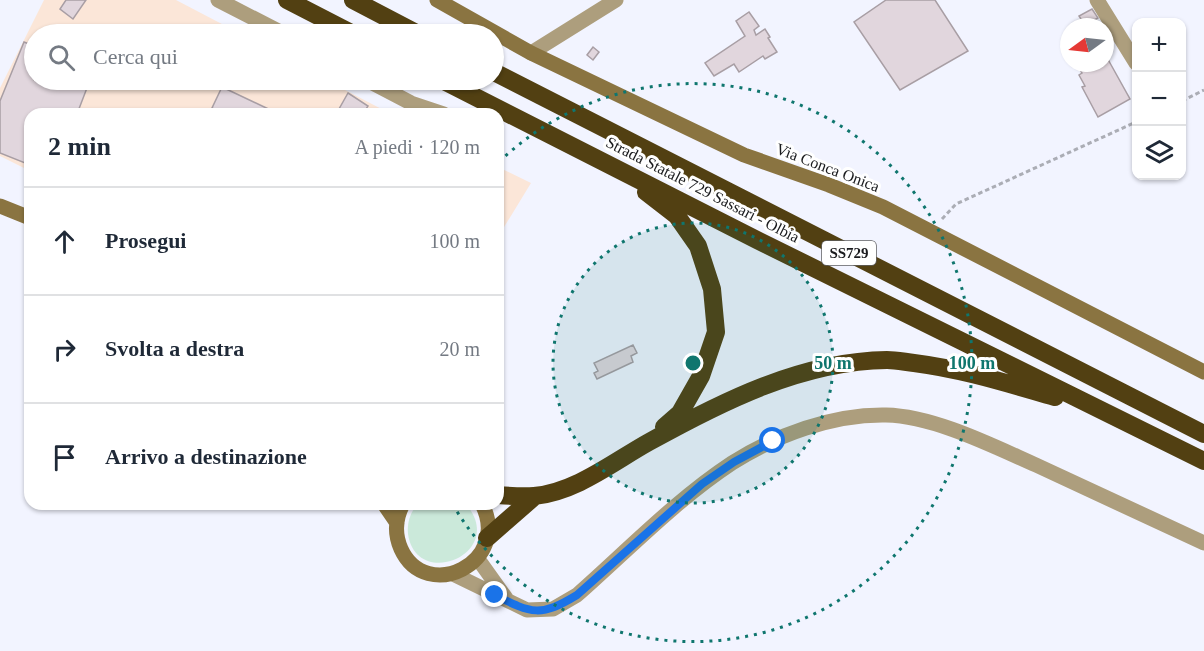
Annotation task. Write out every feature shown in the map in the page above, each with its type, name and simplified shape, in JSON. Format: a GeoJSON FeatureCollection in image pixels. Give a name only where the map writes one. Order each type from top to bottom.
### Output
{"type":"FeatureCollection","features":[{"type":"Feature","properties":{"kind":"highway"},"geometry":{"type":"LineString","coordinates":[[287,0],[334,24]]}},
{"type":"Feature","properties":{"kind":"highway"},"geometry":{"type":"LineString","coordinates":[[353,0],[399,24]]}},
{"type":"Feature","properties":{"kind":"highway","name":"Strada Statale 729 Sassari - Olbia"},"geometry":{"type":"LineString","coordinates":[[504,77],[1204,434]]}},
{"type":"Feature","properties":{"kind":"highway","name":"Strada Statale 729 Sassari - Olbia"},"geometry":{"type":"LineString","coordinates":[[462,90],[498,108]]}},
{"type":"Feature","properties":{"kind":"highway","name":"Strada Statale 729 Sassari - Olbia"},"geometry":{"type":"LineString","coordinates":[[504,111],[788,255],[1204,461]]}},
{"type":"Feature","properties":{"kind":"highway"},"geometry":{"type":"LineString","coordinates":[[609,163],[677,216],[698,246],[712,288],[716,333],[701,376],[680,414],[648,442]]}},
{"type":"Feature","properties":{"kind":"highway"},"geometry":{"type":"LineString","coordinates":[[504,495],[535,496],[586,479],[648,442],[725,403],[777,382],[827,367],[888,360],[940,366],[1095,407]]}},
{"type":"Feature","properties":{"kind":"highway"},"geometry":{"type":"LineString","coordinates":[[487,538],[535,496]]}},
{"type":"Feature","properties":{"kind":"street"},"geometry":{"type":"LineString","coordinates":[[218,0],[265,24]]}},
{"type":"Feature","properties":{"kind":"street","name":"Via Conca Onica"},"geometry":{"type":"LineString","coordinates":[[437,0],[480,24]]}},
{"type":"Feature","properties":{"kind":"street"},"geometry":{"type":"LineString","coordinates":[[531,53],[616,0]]}},
{"type":"Feature","properties":{"kind":"street"},"geometry":{"type":"LineString","coordinates":[[1097,0],[1132,55]]}},
{"type":"Feature","properties":{"kind":"street","name":"Via Conca Onica"},"geometry":{"type":"LineString","coordinates":[[504,38],[531,53],[744,155],[861,198],[1204,372]]}},
{"type":"Feature","properties":{"kind":"street"},"geometry":{"type":"LineString","coordinates":[[385,90],[411,104],[424,108]]}},
{"type":"Feature","properties":{"kind":"street"},"geometry":{"type":"LineString","coordinates":[[0,206],[24,216]]}},
{"type":"Feature","properties":{"kind":"street"},"geometry":{"type":"LineString","coordinates":[[453,574],[527,610],[553,609],[577,595],[702,484],[734,462],[773,441],[800,430],[862,416],[887,415],[923,421],[979,439],[1204,543]]}},
{"type":"Feature","properties":{"kind":"street"},"geometry":{"type":"LineString","coordinates":[[388,510],[396,524]]}},
{"type":"Feature","properties":{"kind":"street"},"geometry":{"type":"LineString","coordinates":[[400,510],[396,524],[398,541],[404,554],[413,565],[425,572],[439,575],[453,574],[478,559],[487,538],[487,517],[484,510]]}},
{"type":"Feature","properties":{"kind":"street"},"geometry":{"type":"LineString","coordinates":[[478,559],[510,603]]}},
{"type":"Feature","properties":{"kind":"path"},"geometry":{"type":"LineString","coordinates":[[1186,98],[1204,90]]}},
{"type":"Feature","properties":{"kind":"path"},"geometry":{"type":"LineString","coordinates":[[931,232],[956,204],[1132,124]]}},
{"type":"Feature","properties":{"kind":"shaded area"},"geometry":{"type":"Polygon","coordinates":[[[44,0],[176,0],[222,24],[32,24],[44,0]]]}},
{"type":"Feature","properties":{"kind":"shaded area"},"geometry":{"type":"Polygon","coordinates":[[[24,40],[24,90],[345,90],[380,108],[24,108],[24,168],[0,156],[0,88],[24,40]]]}},
{"type":"Feature","properties":{"kind":"shaded area"},"geometry":{"type":"Polygon","coordinates":[[[504,170],[531,183],[504,227],[504,170]]]}},
{"type":"Feature","properties":{"kind":"green space"},"geometry":{"type":"Polygon","coordinates":[[[413,510],[469,510],[476,522],[476,538],[468,550],[456,559],[441,563],[426,560],[415,551],[408,534],[413,510]]]}},
{"type":"Feature","properties":{"kind":"building"},"geometry":{"type":"Polygon","coordinates":[[[66,0],[86,0],[73,19],[60,9],[66,0]]]}},
{"type":"Feature","properties":{"kind":"building"},"geometry":{"type":"Polygon","coordinates":[[[886,0],[935,0],[968,51],[900,90],[854,22],[886,0]]]}},
{"type":"Feature","properties":{"kind":"building"},"geometry":{"type":"Polygon","coordinates":[[[1092,9],[1098,18],[1080,18],[1079,16],[1092,9]]]}},
{"type":"Feature","properties":{"kind":"building"},"geometry":{"type":"Polygon","coordinates":[[[749,12],[759,26],[754,30],[756,35],[765,29],[777,52],[765,59],[763,56],[739,72],[734,64],[714,76],[705,63],[745,36],[736,21],[749,12]]]}},
{"type":"Feature","properties":{"kind":"building"},"geometry":{"type":"Polygon","coordinates":[[[24,42],[24,90],[86,90],[79,108],[24,108],[24,163],[0,153],[0,101],[24,42]]]}},
{"type":"Feature","properties":{"kind":"building"},"geometry":{"type":"Polygon","coordinates":[[[593,47],[599,52],[593,60],[587,55],[593,47]]]}},
{"type":"Feature","properties":{"kind":"building"},"geometry":{"type":"Polygon","coordinates":[[[1114,70],[1130,99],[1098,117],[1082,87],[1085,86],[1079,75],[1114,70]]]}},
{"type":"Feature","properties":{"kind":"building"},"geometry":{"type":"Polygon","coordinates":[[[221,90],[228,90],[266,108],[212,108],[221,90]]]}},
{"type":"Feature","properties":{"kind":"building"},"geometry":{"type":"Polygon","coordinates":[[[348,93],[368,106],[367,108],[340,108],[348,93]]]}},
{"type":"Feature","properties":{"kind":"building"},"geometry":{"type":"Polygon","coordinates":[[[633,345],[637,353],[631,356],[633,362],[597,379],[594,373],[598,371],[594,363],[633,345]]]}},
{"type":"Feature","properties":{"kind":"route"},"geometry":{"type":"LineString","coordinates":[[495,595],[527,610],[553,609],[577,595],[702,484],[734,462],[773,441]]}}]}
